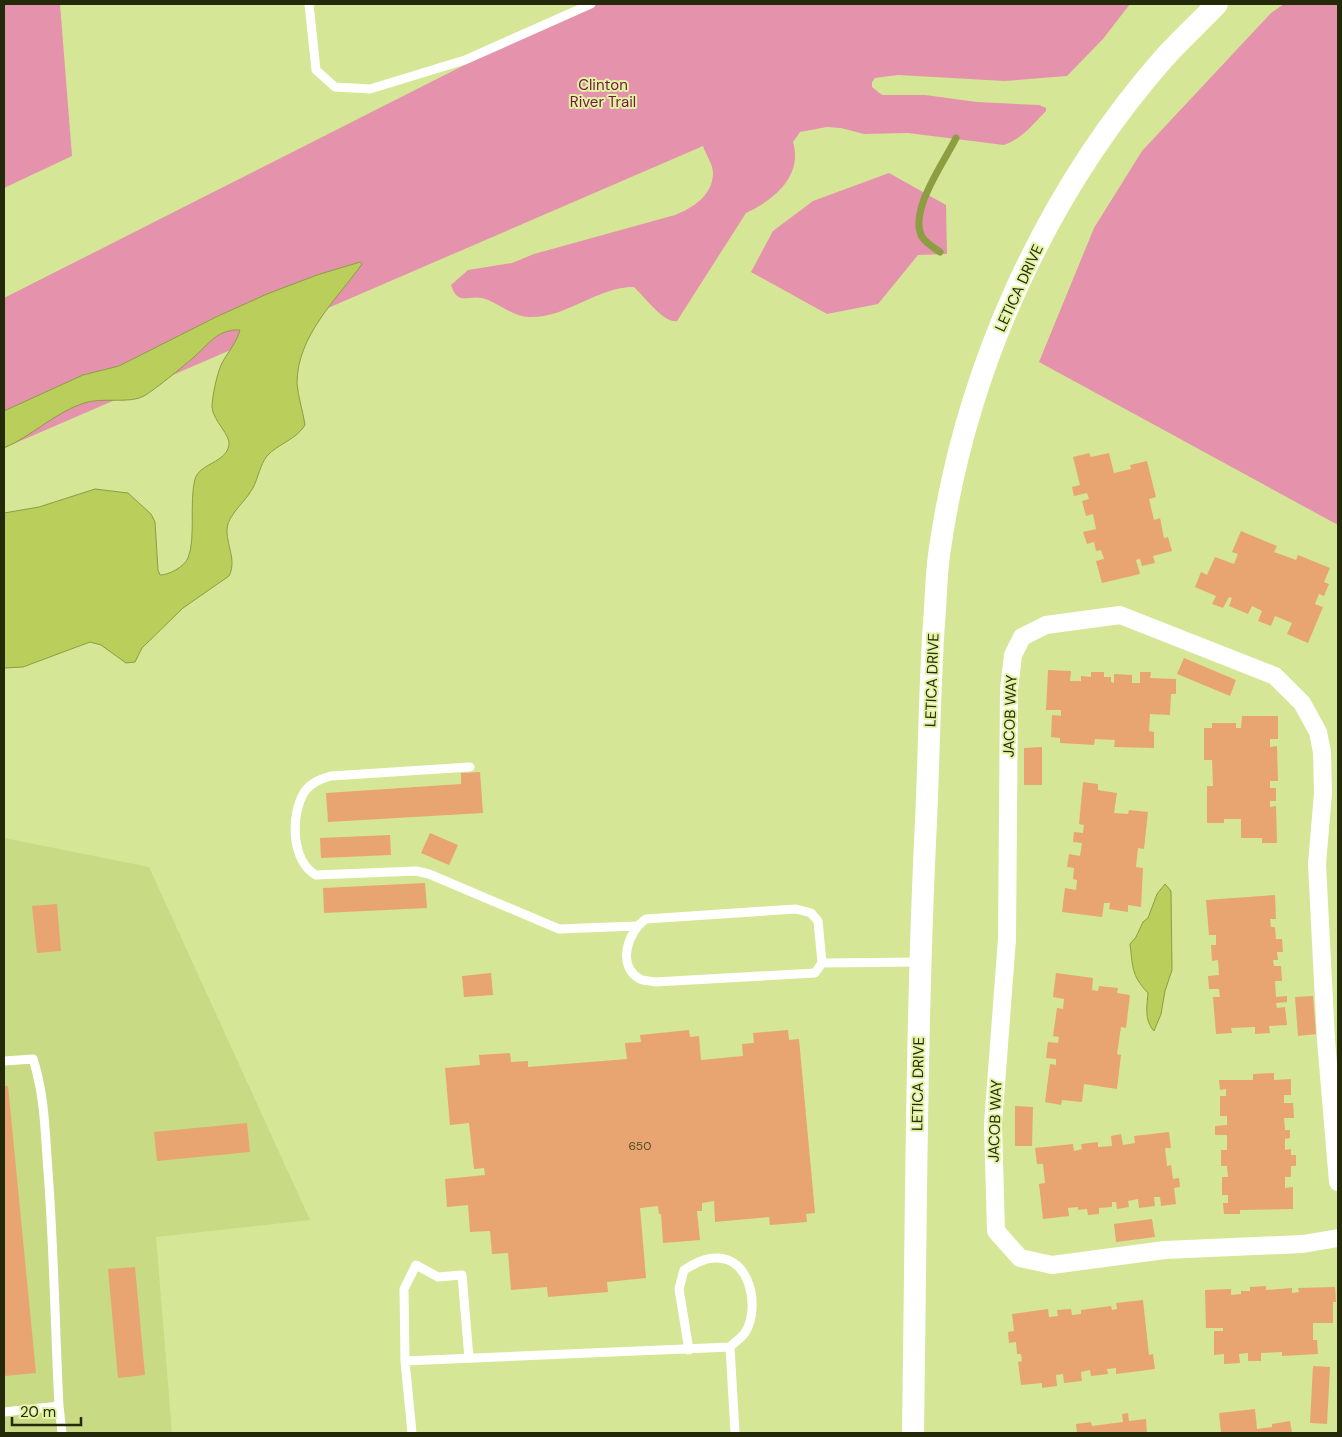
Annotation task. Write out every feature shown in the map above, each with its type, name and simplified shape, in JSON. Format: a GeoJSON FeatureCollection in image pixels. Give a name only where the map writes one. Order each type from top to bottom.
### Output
{"type":"FeatureCollection","features":[{"type":"Feature","properties":{"kind":"street","name":"LETICA DRIVE"},"geometry":{"type":"LineString","coordinates":[[913,1433],[920,962],[932,650],[939,557],[953,479],[974,397],[1008,307],[1035,251],[1082,168],[1120,114],[1164,58],[1217,4]]}},
{"type":"Feature","properties":{"kind":"street","name":"JACOB WAY"},"geometry":{"type":"LineString","coordinates":[[1338,1182],[1326,1040],[1317,864],[1323,793],[1322,752],[1318,732],[1302,703],[1275,676],[1120,615],[1046,625],[1022,637],[1014,654],[1008,690],[1008,922],[993,1124],[996,1231],[1020,1258],[1052,1265],[1165,1250],[1303,1244],[1338,1238]]}},
{"type":"Feature","properties":{"kind":"lane"},"geometry":{"type":"LineString","coordinates":[[309,4],[316,70],[336,87],[370,88],[465,60],[591,4]]}},
{"type":"Feature","properties":{"kind":"lane"},"geometry":{"type":"LineString","coordinates":[[470,767],[331,776],[315,781],[304,792],[298,813],[296,831],[300,861],[307,870],[316,875],[416,872],[428,874],[559,929],[636,926]]}},
{"type":"Feature","properties":{"kind":"lane"},"geometry":{"type":"LineString","coordinates":[[796,909],[811,913],[818,921],[822,963],[816,973],[656,982],[639,978],[628,963],[626,956],[628,938],[636,926],[646,919],[796,909]]}},
{"type":"Feature","properties":{"kind":"lane"},"geometry":{"type":"LineString","coordinates":[[822,963],[920,962]]}},
{"type":"Feature","properties":{"kind":"lane"},"geometry":{"type":"LineString","coordinates":[[4,1062],[33,1059],[42,1086],[53,1233],[53,1281],[62,1433]]}},
{"type":"Feature","properties":{"kind":"lane"},"geometry":{"type":"LineString","coordinates":[[405,1361],[689,1350],[730,1347],[746,1331],[752,1310],[750,1284],[740,1267],[718,1258],[701,1261],[684,1270],[679,1289],[689,1350]]}},
{"type":"Feature","properties":{"kind":"lane"},"geometry":{"type":"LineString","coordinates":[[412,1433],[405,1361],[404,1289],[416,1266],[438,1277],[462,1275],[469,1358]]}},
{"type":"Feature","properties":{"kind":"lane"},"geometry":{"type":"LineString","coordinates":[[730,1347],[735,1433]]}},
{"type":"Feature","properties":{"kind":"lane"},"geometry":{"type":"LineString","coordinates":[[4,1412],[60,1406]]}},
{"type":"Feature","properties":{"kind":"shaded area"},"geometry":{"type":"Polygon","coordinates":[[[360,262],[362,264],[320,319],[304,350],[299,366],[297,383],[305,425],[297,434],[267,456],[253,488],[235,511],[227,526],[232,562],[229,576],[183,608],[142,648],[135,662],[126,663],[101,645],[90,642],[23,667],[4,668],[4,513],[39,507],[95,489],[128,493],[151,514],[155,522],[158,570],[160,575],[168,574],[180,567],[188,558],[192,541],[192,498],[195,479],[202,469],[223,456],[229,445],[227,437],[215,417],[212,403],[220,367],[235,343],[240,330],[225,332],[214,338],[193,358],[144,396],[131,400],[91,401],[73,407],[4,448],[4,411],[83,375],[119,366],[216,317],[267,294],[317,275],[360,262]]]}},
{"type":"Feature","properties":{"kind":"shaded area"},"geometry":{"type":"Polygon","coordinates":[[[4,838],[149,867],[310,1220],[156,1237],[172,1433],[4,1433],[4,838]]]}},
{"type":"Feature","properties":{"kind":"shaded area"},"geometry":{"type":"Polygon","coordinates":[[[1165,884],[1171,891],[1172,970],[1165,991],[1161,1014],[1154,1031],[1147,1018],[1148,993],[1136,976],[1130,944],[1136,937],[1143,922],[1148,918],[1157,894],[1165,884]]]}},
{"type":"Feature","properties":{"kind":"green space"},"geometry":{"type":"Polygon","coordinates":[[[4,4],[60,4],[72,156],[4,188],[4,4]]]}},
{"type":"Feature","properties":{"kind":"green space","name":"Clinton River Trail"},"geometry":{"type":"Polygon","coordinates":[[[585,4],[1130,4],[1103,39],[1067,76],[1005,81],[898,75],[875,78],[872,82],[872,87],[882,95],[925,95],[977,102],[1039,105],[1046,108],[1046,111],[1022,135],[1004,145],[908,133],[864,134],[841,128],[827,127],[800,132],[793,142],[794,166],[790,176],[776,194],[746,213],[677,321],[672,321],[660,314],[634,287],[620,288],[607,292],[555,313],[528,317],[516,314],[482,298],[460,298],[451,285],[468,270],[512,263],[534,254],[675,215],[689,209],[706,194],[712,181],[712,166],[703,146],[4,448],[4,298],[585,4]]]}},
{"type":"Feature","properties":{"kind":"green space"},"geometry":{"type":"Polygon","coordinates":[[[1284,4],[1338,4],[1338,525],[1039,362],[1094,228],[1142,151],[1271,13],[1284,4]]]}},
{"type":"Feature","properties":{"kind":"green space"},"geometry":{"type":"Polygon","coordinates":[[[889,173],[946,205],[947,254],[918,255],[878,304],[827,314],[751,272],[773,231],[813,201],[889,173]]]}},
{"type":"Feature","properties":{"kind":"building"},"geometry":{"type":"Polygon","coordinates":[[[1089,453],[1091,457],[1109,453],[1114,473],[1131,469],[1130,465],[1147,461],[1156,497],[1149,499],[1154,520],[1160,518],[1164,538],[1168,537],[1172,551],[1153,556],[1155,563],[1142,566],[1140,559],[1136,560],[1140,574],[1102,583],[1096,561],[1104,559],[1101,550],[1096,551],[1094,542],[1087,544],[1083,532],[1096,529],[1093,514],[1086,516],[1082,501],[1089,499],[1087,493],[1074,496],[1072,487],[1080,485],[1073,457],[1089,453]]]}},
{"type":"Feature","properties":{"kind":"building"},"geometry":{"type":"Polygon","coordinates":[[[1241,531],[1277,546],[1274,552],[1296,560],[1298,555],[1330,568],[1324,582],[1329,584],[1324,596],[1319,594],[1315,604],[1323,607],[1308,643],[1287,634],[1292,623],[1275,616],[1271,626],[1258,621],[1262,611],[1252,606],[1248,614],[1229,606],[1232,598],[1229,597],[1223,608],[1212,604],[1216,596],[1195,587],[1201,572],[1207,575],[1215,557],[1234,564],[1238,554],[1232,552],[1241,531]]]}},
{"type":"Feature","properties":{"kind":"building"},"geometry":{"type":"Polygon","coordinates":[[[1184,658],[1236,680],[1230,696],[1177,674],[1184,658]]]}},
{"type":"Feature","properties":{"kind":"building"},"geometry":{"type":"Polygon","coordinates":[[[1048,670],[1071,671],[1070,681],[1081,681],[1081,676],[1091,677],[1091,672],[1104,672],[1104,677],[1111,677],[1111,682],[1114,683],[1114,674],[1132,675],[1132,683],[1140,683],[1140,672],[1151,672],[1150,678],[1176,679],[1176,694],[1171,694],[1170,715],[1150,714],[1149,731],[1154,732],[1154,748],[1114,747],[1115,740],[1095,739],[1094,745],[1060,743],[1060,738],[1051,737],[1052,715],[1061,716],[1061,710],[1046,710],[1048,670]]]}},
{"type":"Feature","properties":{"kind":"building"},"geometry":{"type":"Polygon","coordinates":[[[1242,716],[1278,716],[1278,739],[1270,739],[1270,747],[1277,746],[1278,781],[1270,781],[1270,788],[1276,788],[1276,801],[1270,801],[1270,807],[1276,806],[1277,843],[1262,843],[1262,838],[1241,838],[1241,819],[1224,819],[1224,823],[1207,823],[1207,786],[1213,786],[1212,760],[1204,760],[1204,728],[1212,728],[1212,723],[1236,723],[1236,728],[1241,728],[1242,716]]]}},
{"type":"Feature","properties":{"kind":"building"},"geometry":{"type":"Polygon","coordinates":[[[1042,747],[1042,785],[1024,785],[1024,748],[1042,747]]]}},
{"type":"Feature","properties":{"kind":"building"},"geometry":{"type":"Polygon","coordinates":[[[480,772],[483,813],[328,822],[326,793],[461,784],[461,773],[480,772]]]}},
{"type":"Feature","properties":{"kind":"building"},"geometry":{"type":"Polygon","coordinates":[[[1083,782],[1098,784],[1098,790],[1117,793],[1114,813],[1128,814],[1129,810],[1148,812],[1144,849],[1138,848],[1136,867],[1143,868],[1141,907],[1128,905],[1128,912],[1109,909],[1110,903],[1104,903],[1102,917],[1062,912],[1065,888],[1076,890],[1077,880],[1073,879],[1074,868],[1067,867],[1069,854],[1080,856],[1082,843],[1073,842],[1074,832],[1083,833],[1084,825],[1079,824],[1083,782]]]}},
{"type":"Feature","properties":{"kind":"building"},"geometry":{"type":"Polygon","coordinates":[[[430,833],[458,845],[449,865],[421,853],[430,833]]]}},
{"type":"Feature","properties":{"kind":"building"},"geometry":{"type":"Polygon","coordinates":[[[390,835],[391,855],[321,858],[320,838],[390,835]]]}},
{"type":"Feature","properties":{"kind":"building"},"geometry":{"type":"Polygon","coordinates":[[[425,883],[427,908],[324,913],[323,888],[425,883]]]}},
{"type":"Feature","properties":{"kind":"building"},"geometry":{"type":"Polygon","coordinates":[[[1275,895],[1276,919],[1270,919],[1271,927],[1275,927],[1276,939],[1282,939],[1283,952],[1277,952],[1278,960],[1273,960],[1274,966],[1281,966],[1282,981],[1275,981],[1276,997],[1287,996],[1287,1002],[1276,1003],[1277,1008],[1285,1007],[1287,1025],[1269,1026],[1270,1033],[1255,1034],[1255,1027],[1231,1028],[1232,1033],[1216,1034],[1213,997],[1220,997],[1219,989],[1209,989],[1208,976],[1219,975],[1218,960],[1212,961],[1211,945],[1216,945],[1216,935],[1209,935],[1206,900],[1275,895]]]}},
{"type":"Feature","properties":{"kind":"building"},"geometry":{"type":"Polygon","coordinates":[[[57,904],[61,951],[37,953],[32,906],[57,904]]]}},
{"type":"Feature","properties":{"kind":"building"},"geometry":{"type":"Polygon","coordinates":[[[491,973],[493,995],[464,997],[462,976],[491,973]]]}},
{"type":"Feature","properties":{"kind":"building"},"geometry":{"type":"Polygon","coordinates":[[[1056,973],[1093,978],[1092,990],[1098,991],[1099,986],[1118,988],[1117,993],[1130,995],[1126,1028],[1121,1027],[1117,1054],[1121,1055],[1117,1089],[1084,1084],[1082,1102],[1062,1100],[1061,1105],[1045,1102],[1050,1064],[1056,1065],[1056,1059],[1046,1058],[1048,1042],[1058,1043],[1059,1037],[1053,1036],[1057,1008],[1063,1009],[1064,999],[1053,997],[1056,973]]]}},
{"type":"Feature","properties":{"kind":"building"},"geometry":{"type":"Polygon","coordinates":[[[1313,996],[1316,1034],[1298,1036],[1295,997],[1313,996]]]}},
{"type":"Feature","properties":{"kind":"building"},"geometry":{"type":"Polygon","coordinates":[[[689,1030],[690,1037],[699,1036],[701,1060],[743,1056],[742,1044],[754,1043],[753,1033],[788,1030],[789,1040],[799,1039],[815,1213],[806,1214],[807,1222],[770,1225],[769,1217],[715,1222],[714,1201],[702,1203],[702,1211],[697,1211],[700,1240],[663,1243],[661,1214],[659,1214],[658,1206],[640,1208],[646,1278],[607,1282],[608,1292],[548,1297],[547,1287],[511,1290],[508,1253],[492,1254],[490,1231],[470,1232],[468,1205],[447,1207],[445,1179],[485,1175],[484,1168],[474,1169],[469,1123],[450,1125],[445,1068],[480,1065],[479,1055],[510,1053],[511,1062],[528,1061],[528,1067],[627,1059],[625,1043],[641,1042],[640,1035],[689,1030]]]}},
{"type":"Feature","properties":{"kind":"building"},"geometry":{"type":"Polygon","coordinates":[[[1274,1073],[1274,1080],[1291,1079],[1291,1095],[1284,1095],[1284,1103],[1293,1103],[1294,1118],[1284,1118],[1285,1130],[1290,1130],[1290,1138],[1285,1139],[1285,1150],[1291,1149],[1291,1155],[1296,1155],[1296,1166],[1291,1166],[1291,1177],[1285,1177],[1285,1188],[1293,1187],[1293,1209],[1240,1210],[1240,1214],[1224,1214],[1223,1203],[1228,1203],[1228,1195],[1222,1195],[1222,1177],[1228,1177],[1227,1166],[1221,1166],[1221,1150],[1227,1150],[1227,1135],[1215,1135],[1215,1126],[1227,1125],[1227,1116],[1220,1116],[1220,1096],[1226,1096],[1226,1089],[1220,1090],[1219,1080],[1253,1080],[1253,1074],[1274,1073]]]}},
{"type":"Feature","properties":{"kind":"building"},"geometry":{"type":"Polygon","coordinates":[[[4,1086],[8,1086],[36,1373],[4,1376],[4,1086]]]}},
{"type":"Feature","properties":{"kind":"building"},"geometry":{"type":"Polygon","coordinates":[[[1015,1106],[1033,1107],[1032,1146],[1015,1146],[1015,1106]]]}},
{"type":"Feature","properties":{"kind":"building"},"geometry":{"type":"Polygon","coordinates":[[[247,1123],[250,1152],[157,1161],[154,1132],[247,1123]]]}},
{"type":"Feature","properties":{"kind":"building"},"geometry":{"type":"Polygon","coordinates":[[[1169,1132],[1171,1148],[1165,1148],[1167,1166],[1171,1165],[1173,1179],[1179,1178],[1180,1187],[1174,1188],[1176,1204],[1161,1206],[1160,1197],[1154,1197],[1155,1206],[1139,1208],[1138,1199],[1128,1201],[1129,1207],[1117,1209],[1116,1202],[1112,1202],[1112,1207],[1099,1208],[1099,1214],[1088,1215],[1087,1209],[1078,1210],[1078,1207],[1068,1208],[1069,1216],[1043,1219],[1039,1184],[1045,1183],[1043,1164],[1037,1164],[1035,1148],[1073,1144],[1074,1151],[1082,1149],[1081,1144],[1098,1142],[1098,1147],[1112,1146],[1111,1136],[1121,1134],[1123,1145],[1135,1143],[1134,1136],[1169,1132]]]}},
{"type":"Feature","properties":{"kind":"building"},"geometry":{"type":"Polygon","coordinates":[[[1152,1219],[1155,1237],[1116,1242],[1114,1224],[1152,1219]]]}},
{"type":"Feature","properties":{"kind":"building"},"geometry":{"type":"Polygon","coordinates":[[[135,1267],[145,1375],[118,1378],[108,1269],[135,1267]]]}},
{"type":"Feature","properties":{"kind":"building"},"geometry":{"type":"Polygon","coordinates":[[[1266,1286],[1266,1290],[1292,1288],[1292,1293],[1299,1292],[1298,1288],[1335,1287],[1336,1302],[1333,1302],[1333,1323],[1313,1323],[1313,1340],[1317,1340],[1318,1354],[1282,1356],[1282,1352],[1261,1353],[1261,1361],[1248,1361],[1248,1353],[1239,1354],[1240,1363],[1224,1364],[1224,1354],[1214,1355],[1214,1331],[1223,1331],[1223,1328],[1206,1328],[1205,1290],[1231,1289],[1231,1295],[1241,1294],[1241,1291],[1250,1291],[1250,1287],[1266,1286]]]}},
{"type":"Feature","properties":{"kind":"building"},"geometry":{"type":"Polygon","coordinates":[[[1143,1300],[1149,1355],[1153,1354],[1155,1369],[1116,1374],[1116,1368],[1107,1369],[1108,1374],[1091,1376],[1090,1370],[1081,1372],[1082,1381],[1064,1383],[1063,1374],[1056,1375],[1057,1386],[1042,1388],[1042,1383],[1021,1385],[1018,1362],[1022,1361],[1021,1354],[1017,1354],[1016,1342],[1009,1343],[1008,1332],[1014,1331],[1012,1314],[1048,1309],[1049,1317],[1058,1316],[1057,1310],[1071,1309],[1072,1315],[1081,1314],[1081,1310],[1111,1306],[1112,1310],[1117,1309],[1116,1303],[1143,1300]]]}},
{"type":"Feature","properties":{"kind":"building"},"geometry":{"type":"Polygon","coordinates":[[[1313,1366],[1330,1367],[1327,1424],[1310,1423],[1313,1366]]]}},
{"type":"Feature","properties":{"kind":"building"},"geometry":{"type":"Polygon","coordinates":[[[1255,1409],[1257,1429],[1272,1427],[1272,1424],[1290,1421],[1292,1433],[1221,1433],[1219,1413],[1255,1409]]]}},
{"type":"Feature","properties":{"kind":"building"},"geometry":{"type":"Polygon","coordinates":[[[1128,1413],[1129,1421],[1146,1419],[1147,1433],[1077,1433],[1076,1424],[1091,1422],[1092,1426],[1123,1422],[1122,1414],[1128,1413]]]}},
{"type":"Feature","properties":{"kind":"waterway"},"geometry":{"type":"LineString","coordinates":[[940,252],[922,237],[919,226],[920,214],[930,186],[956,138]]}}]}
